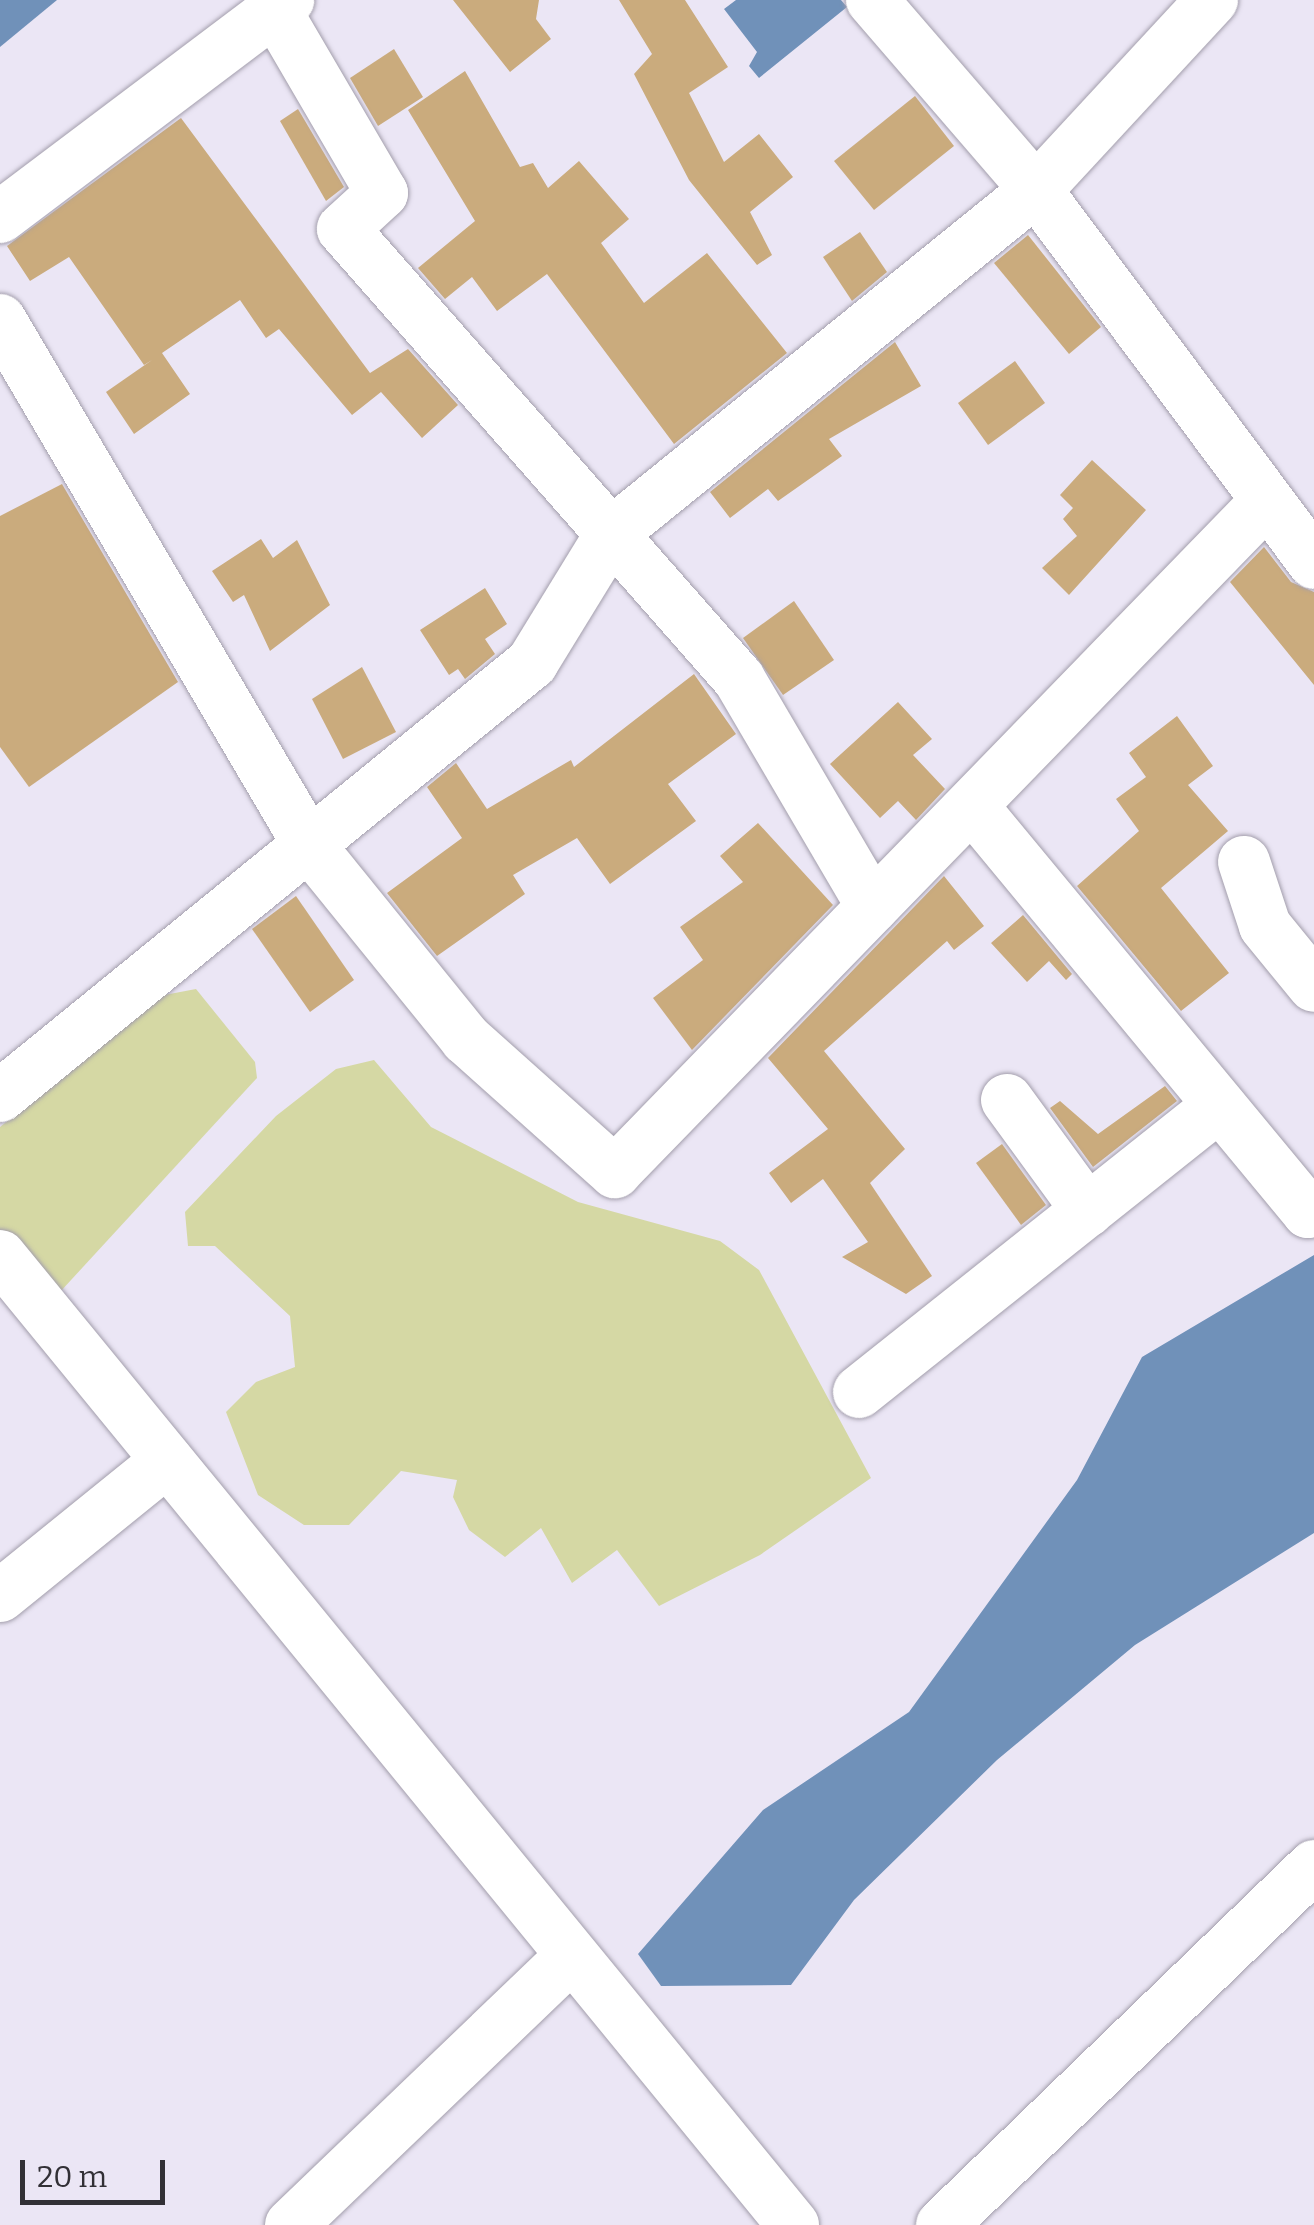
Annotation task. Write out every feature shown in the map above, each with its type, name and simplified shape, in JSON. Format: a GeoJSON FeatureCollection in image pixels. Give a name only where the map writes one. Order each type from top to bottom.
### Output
{"type":"FeatureCollection","features":[{"type":"Feature","properties":{"kind":"street"},"geometry":{"type":"LineString","coordinates":[[872,0],[1036,190],[1263,505],[1314,564]]}},
{"type":"Feature","properties":{"kind":"street"},"geometry":{"type":"LineString","coordinates":[[0,1096],[532,663],[611,534],[1036,190],[1212,0]]}},
{"type":"Feature","properties":{"kind":"street"},"geometry":{"type":"LineString","coordinates":[[0,217],[282,5],[382,193],[342,229],[740,679],[873,908]]}},
{"type":"Feature","properties":{"kind":"street"},"geometry":{"type":"LineString","coordinates":[[0,320],[310,845],[466,1039],[615,1172],[1263,505]]}},
{"type":"Feature","properties":{"kind":"street"},"geometry":{"type":"LineString","coordinates":[[972,806],[1308,1212],[1314,1208]]}},
{"type":"Feature","properties":{"kind":"street"},"geometry":{"type":"LineString","coordinates":[[1244,862],[1265,926],[1314,986]]}},
{"type":"Feature","properties":{"kind":"street"},"geometry":{"type":"LineString","coordinates":[[1007,1100],[1088,1212]]}},
{"type":"Feature","properties":{"kind":"street"},"geometry":{"type":"LineString","coordinates":[[860,1392],[1219,1106]]}},
{"type":"Feature","properties":{"kind":"street"},"geometry":{"type":"LineString","coordinates":[[0,1256],[569,1958],[793,2225]]}},
{"type":"Feature","properties":{"kind":"street"},"geometry":{"type":"LineString","coordinates":[[0,1596],[166,1461]]}},
{"type":"Feature","properties":{"kind":"street"},"geometry":{"type":"LineString","coordinates":[[942,2225],[1314,1866]]}},
{"type":"Feature","properties":{"kind":"street"},"geometry":{"type":"LineString","coordinates":[[292,2225],[569,1958]]}},
{"type":"Feature","properties":{"kind":"green space"},"geometry":{"type":"Polygon","coordinates":[[[196,989],[255,1062],[257,1078],[60,1292],[0,1237],[0,1127],[159,996],[196,989]]]}},
{"type":"Feature","properties":{"kind":"green space"},"geometry":{"type":"Polygon","coordinates":[[[374,1060],[431,1127],[578,1202],[720,1241],[759,1270],[871,1478],[760,1555],[659,1606],[617,1550],[572,1583],[541,1528],[505,1557],[469,1530],[453,1497],[457,1480],[401,1471],[349,1525],[304,1525],[258,1495],[226,1412],[256,1382],[295,1367],[290,1316],[215,1246],[188,1246],[185,1212],[276,1116],[336,1069],[374,1060]]]}},
{"type":"Feature","properties":{"kind":"water"},"geometry":{"type":"Polygon","coordinates":[[[0,0],[57,0],[0,47],[0,0]]]}},
{"type":"Feature","properties":{"kind":"water"},"geometry":{"type":"Polygon","coordinates":[[[736,0],[841,0],[847,7],[759,78],[749,66],[757,52],[724,9],[736,0]]]}},
{"type":"Feature","properties":{"kind":"water"},"geometry":{"type":"Polygon","coordinates":[[[1314,1255],[1314,1533],[1135,1645],[997,1760],[854,1900],[791,1985],[661,1986],[638,1954],[763,1810],[909,1712],[1077,1480],[1142,1357],[1314,1255]]]}},
{"type":"Feature","properties":{"kind":"building"},"geometry":{"type":"Polygon","coordinates":[[[453,0],[539,0],[536,19],[551,39],[510,72],[453,0]]]}},
{"type":"Feature","properties":{"kind":"building"},"geometry":{"type":"Polygon","coordinates":[[[619,0],[685,0],[728,67],[689,93],[724,162],[759,134],[793,177],[750,212],[772,255],[757,265],[689,180],[634,74],[652,54],[619,0]]]}},
{"type":"Feature","properties":{"kind":"building"},"geometry":{"type":"Polygon","coordinates":[[[394,49],[423,97],[378,126],[350,78],[394,49]]]}},
{"type":"Feature","properties":{"kind":"building"},"geometry":{"type":"Polygon","coordinates":[[[465,71],[520,167],[533,163],[548,188],[579,161],[629,219],[601,243],[644,303],[707,253],[787,353],[674,444],[547,274],[497,311],[472,277],[445,299],[418,268],[475,221],[408,110],[465,71]]]}},
{"type":"Feature","properties":{"kind":"building"},"geometry":{"type":"Polygon","coordinates":[[[915,96],[954,146],[874,210],[834,161],[915,96]]]}},
{"type":"Feature","properties":{"kind":"building"},"geometry":{"type":"Polygon","coordinates":[[[298,109],[344,187],[326,201],[280,121],[298,109]]]}},
{"type":"Feature","properties":{"kind":"building"},"geometry":{"type":"Polygon","coordinates":[[[181,118],[370,373],[408,349],[458,405],[422,438],[381,392],[352,415],[279,329],[266,338],[240,300],[162,353],[190,394],[134,434],[106,392],[152,360],[144,365],[69,257],[30,281],[7,246],[181,118]]]}},
{"type":"Feature","properties":{"kind":"building"},"geometry":{"type":"Polygon","coordinates":[[[860,232],[887,272],[852,301],[823,257],[860,232]]]}},
{"type":"Feature","properties":{"kind":"building"},"geometry":{"type":"Polygon","coordinates":[[[1028,235],[1101,327],[1069,354],[994,263],[1028,235]]]}},
{"type":"Feature","properties":{"kind":"building"},"geometry":{"type":"Polygon","coordinates":[[[895,342],[921,386],[829,439],[842,456],[778,501],[768,489],[730,518],[710,492],[895,342]]]}},
{"type":"Feature","properties":{"kind":"building"},"geometry":{"type":"Polygon","coordinates":[[[1015,361],[1045,403],[988,445],[958,403],[1015,361]]]}},
{"type":"Feature","properties":{"kind":"building"},"geometry":{"type":"Polygon","coordinates":[[[1092,460],[1146,510],[1069,595],[1042,568],[1077,536],[1063,519],[1073,508],[1060,495],[1092,460]]]}},
{"type":"Feature","properties":{"kind":"building"},"geometry":{"type":"Polygon","coordinates":[[[62,484],[178,682],[29,787],[0,747],[0,516],[62,484]]]}},
{"type":"Feature","properties":{"kind":"building"},"geometry":{"type":"Polygon","coordinates":[[[261,539],[273,558],[297,540],[330,605],[270,651],[244,595],[233,602],[212,571],[261,539]]]}},
{"type":"Feature","properties":{"kind":"building"},"geometry":{"type":"Polygon","coordinates":[[[1264,547],[1291,582],[1314,592],[1314,685],[1230,582],[1264,547]]]}},
{"type":"Feature","properties":{"kind":"building"},"geometry":{"type":"Polygon","coordinates":[[[485,588],[507,624],[485,639],[495,654],[465,679],[458,669],[449,675],[420,630],[485,588]]]}},
{"type":"Feature","properties":{"kind":"building"},"geometry":{"type":"Polygon","coordinates":[[[794,601],[834,660],[783,695],[743,638],[794,601]]]}},
{"type":"Feature","properties":{"kind":"building"},"geometry":{"type":"Polygon","coordinates":[[[362,667],[396,732],[343,759],[312,699],[362,667]]]}},
{"type":"Feature","properties":{"kind":"building"},"geometry":{"type":"Polygon","coordinates":[[[694,674],[736,734],[668,784],[696,821],[610,884],[577,838],[513,875],[525,894],[437,956],[387,893],[462,838],[427,787],[456,763],[487,809],[571,760],[574,767],[694,674]]]}},
{"type":"Feature","properties":{"kind":"building"},"geometry":{"type":"Polygon","coordinates":[[[898,702],[932,739],[913,755],[945,789],[916,820],[898,801],[880,818],[830,764],[898,702]]]}},
{"type":"Feature","properties":{"kind":"building"},"geometry":{"type":"Polygon","coordinates":[[[1177,716],[1213,766],[1188,785],[1228,831],[1161,888],[1229,973],[1181,1011],[1077,886],[1139,831],[1116,799],[1146,777],[1129,753],[1177,716]]]}},
{"type":"Feature","properties":{"kind":"building"},"geometry":{"type":"Polygon","coordinates":[[[758,823],[833,905],[692,1050],[653,998],[703,960],[680,927],[743,882],[720,856],[758,823]]]}},
{"type":"Feature","properties":{"kind":"building"},"geometry":{"type":"Polygon","coordinates":[[[944,876],[984,926],[954,950],[947,941],[824,1051],[905,1149],[870,1183],[932,1276],[906,1294],[842,1257],[868,1242],[823,1179],[791,1203],[769,1173],[828,1129],[768,1058],[944,876]]]}},
{"type":"Feature","properties":{"kind":"building"},"geometry":{"type":"Polygon","coordinates":[[[296,896],[354,980],[310,1012],[252,929],[296,896]]]}},
{"type":"Feature","properties":{"kind":"building"},"geometry":{"type":"Polygon","coordinates":[[[1023,915],[1072,974],[1066,980],[1049,961],[1027,982],[991,943],[1023,915]]]}},
{"type":"Feature","properties":{"kind":"building"},"geometry":{"type":"Polygon","coordinates":[[[1165,1086],[1177,1101],[1093,1167],[1050,1108],[1060,1101],[1098,1134],[1165,1086]]]}},
{"type":"Feature","properties":{"kind":"building"},"geometry":{"type":"Polygon","coordinates":[[[1002,1144],[1046,1205],[1021,1225],[976,1163],[1002,1144]]]}}]}
